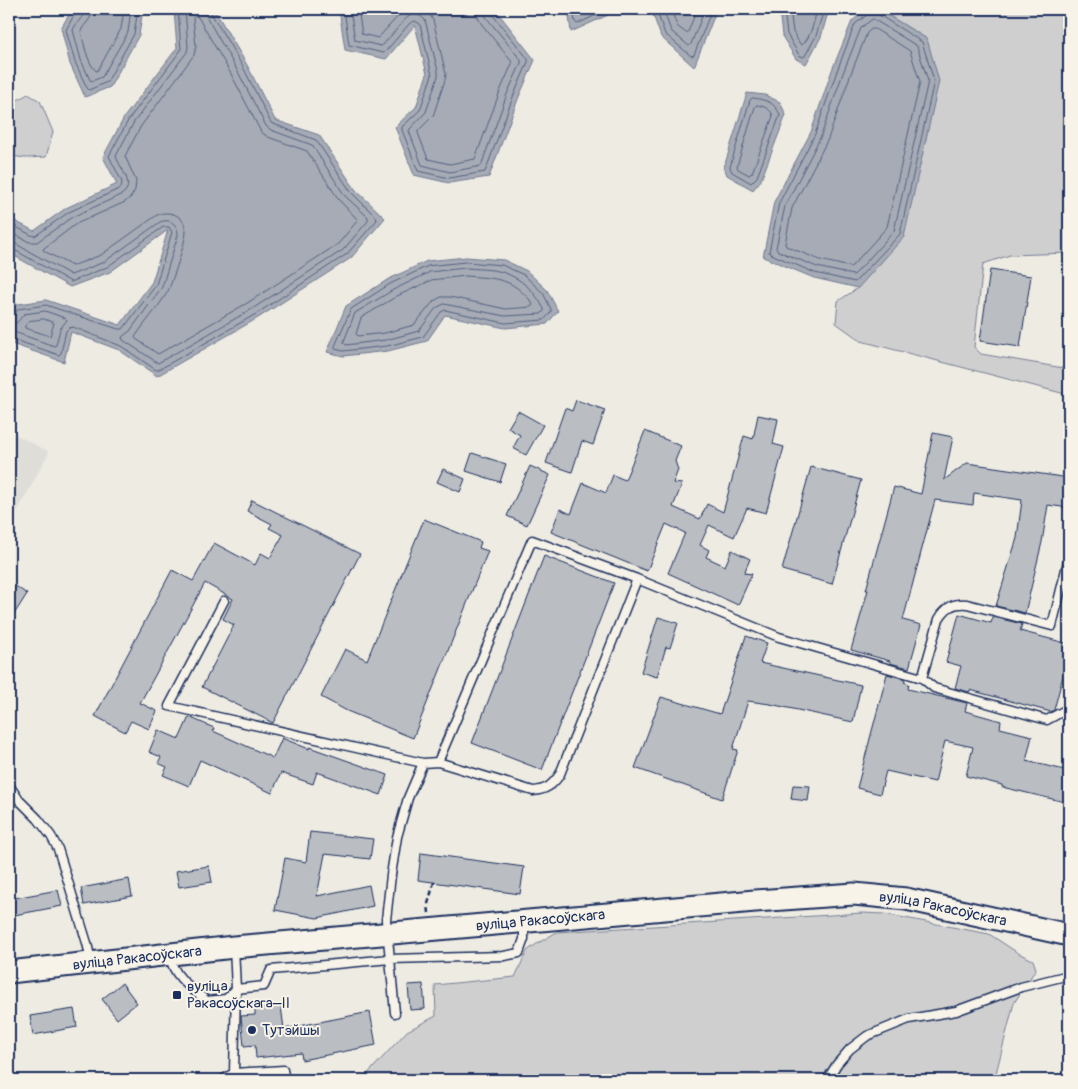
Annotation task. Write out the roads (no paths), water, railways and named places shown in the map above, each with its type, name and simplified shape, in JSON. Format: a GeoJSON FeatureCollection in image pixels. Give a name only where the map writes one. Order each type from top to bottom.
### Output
{"type":"FeatureCollection","features":[{"type":"Feature","properties":{"kind":"street","name":"вуліца Ракасоўскага"},"geometry":{"type":"LineString","coordinates":[[9,972],[169,954],[755,901],[854,894],[906,899],[1069,935]]}},
{"type":"Feature","properties":{"kind":"lane"},"geometry":{"type":"LineString","coordinates":[[438,762],[532,540],[637,579],[779,637],[922,678],[934,688],[1047,720],[1069,708]]}},
{"type":"Feature","properties":{"kind":"lane"},"geometry":{"type":"LineString","coordinates":[[922,678],[939,619],[947,608],[957,603],[1052,626],[1068,560]]}},
{"type":"Feature","properties":{"kind":"lane"},"geometry":{"type":"LineString","coordinates":[[224,601],[169,706],[423,763],[438,762],[533,791],[546,788],[554,783],[560,774],[637,579]]}},
{"type":"Feature","properties":{"kind":"lane"},"geometry":{"type":"LineString","coordinates":[[395,1013],[386,920],[391,875],[408,798],[423,763]]}},
{"type":"Feature","properties":{"kind":"lane"},"geometry":{"type":"LineString","coordinates":[[9,785],[19,800],[38,819],[51,836],[58,850],[87,943],[91,963]]}},
{"type":"Feature","properties":{"kind":"lane"},"geometry":{"type":"LineString","coordinates":[[169,954],[171,964],[178,976],[208,1001],[226,999],[236,989],[264,986],[270,970],[390,959],[504,956],[519,952],[524,939],[524,922]]}},
{"type":"Feature","properties":{"kind":"lane"},"geometry":{"type":"LineString","coordinates":[[234,948],[236,989],[234,1077]]}},
{"type":"Feature","properties":{"kind":"lane"},"geometry":{"type":"LineString","coordinates":[[827,1080],[837,1064],[850,1049],[867,1036],[909,1019],[956,1011],[1021,987],[1069,976]]}},
{"type":"Feature","properties":{"kind":"lane"},"geometry":{"type":"LineString","coordinates":[[222,1080],[284,1070],[285,1080]]}},
{"type":"Feature","properties":{"kind":"water"},"geometry":{"type":"Polygon","coordinates":[[[77,9],[143,9],[139,35],[110,87],[85,97],[70,64],[61,28],[70,13],[77,9]]]}},
{"type":"Feature","properties":{"kind":"water"},"geometry":{"type":"Polygon","coordinates":[[[175,9],[214,9],[247,65],[275,120],[319,135],[355,189],[385,218],[351,258],[258,318],[157,376],[119,350],[71,332],[64,362],[9,343],[12,305],[46,300],[120,325],[152,282],[168,230],[110,272],[70,287],[9,253],[9,218],[34,231],[66,208],[117,184],[103,157],[125,116],[177,48],[175,9]]]}},
{"type":"Feature","properties":{"kind":"water"},"geometry":{"type":"Polygon","coordinates":[[[339,9],[495,9],[535,60],[518,99],[489,177],[449,183],[414,175],[395,127],[416,107],[427,74],[415,25],[386,59],[345,50],[339,9]]]}},
{"type":"Feature","properties":{"kind":"water"},"geometry":{"type":"Polygon","coordinates":[[[568,9],[621,9],[571,32],[568,9]]]}},
{"type":"Feature","properties":{"kind":"water"},"geometry":{"type":"Polygon","coordinates":[[[651,9],[717,9],[694,67],[661,37],[651,9]]]}},
{"type":"Feature","properties":{"kind":"water"},"geometry":{"type":"Polygon","coordinates":[[[779,9],[829,9],[821,37],[806,64],[796,59],[782,36],[779,9]]]}},
{"type":"Feature","properties":{"kind":"water"},"geometry":{"type":"Polygon","coordinates":[[[867,9],[878,9],[927,39],[939,81],[904,237],[858,288],[814,278],[763,257],[774,202],[811,132],[832,70],[852,21],[867,9]]]}},
{"type":"Feature","properties":{"kind":"water"},"geometry":{"type":"Polygon","coordinates":[[[747,93],[765,95],[780,102],[786,115],[761,180],[753,190],[727,175],[724,167],[747,93]]]}},
{"type":"Feature","properties":{"kind":"water"},"geometry":{"type":"Polygon","coordinates":[[[466,257],[504,260],[527,271],[547,290],[558,311],[547,324],[505,328],[445,315],[427,341],[388,351],[343,356],[327,352],[346,306],[387,280],[427,261],[466,257]]]}},
{"type":"Feature","properties":{"kind":"place","name":"вуліца Ракасоўскага–II"},"geometry":{"type":"Point","coordinates":[177,995]}},
{"type":"Feature","properties":{"kind":"place","name":"Тутэйшы"},"geometry":{"type":"Point","coordinates":[252,1030]}}]}
